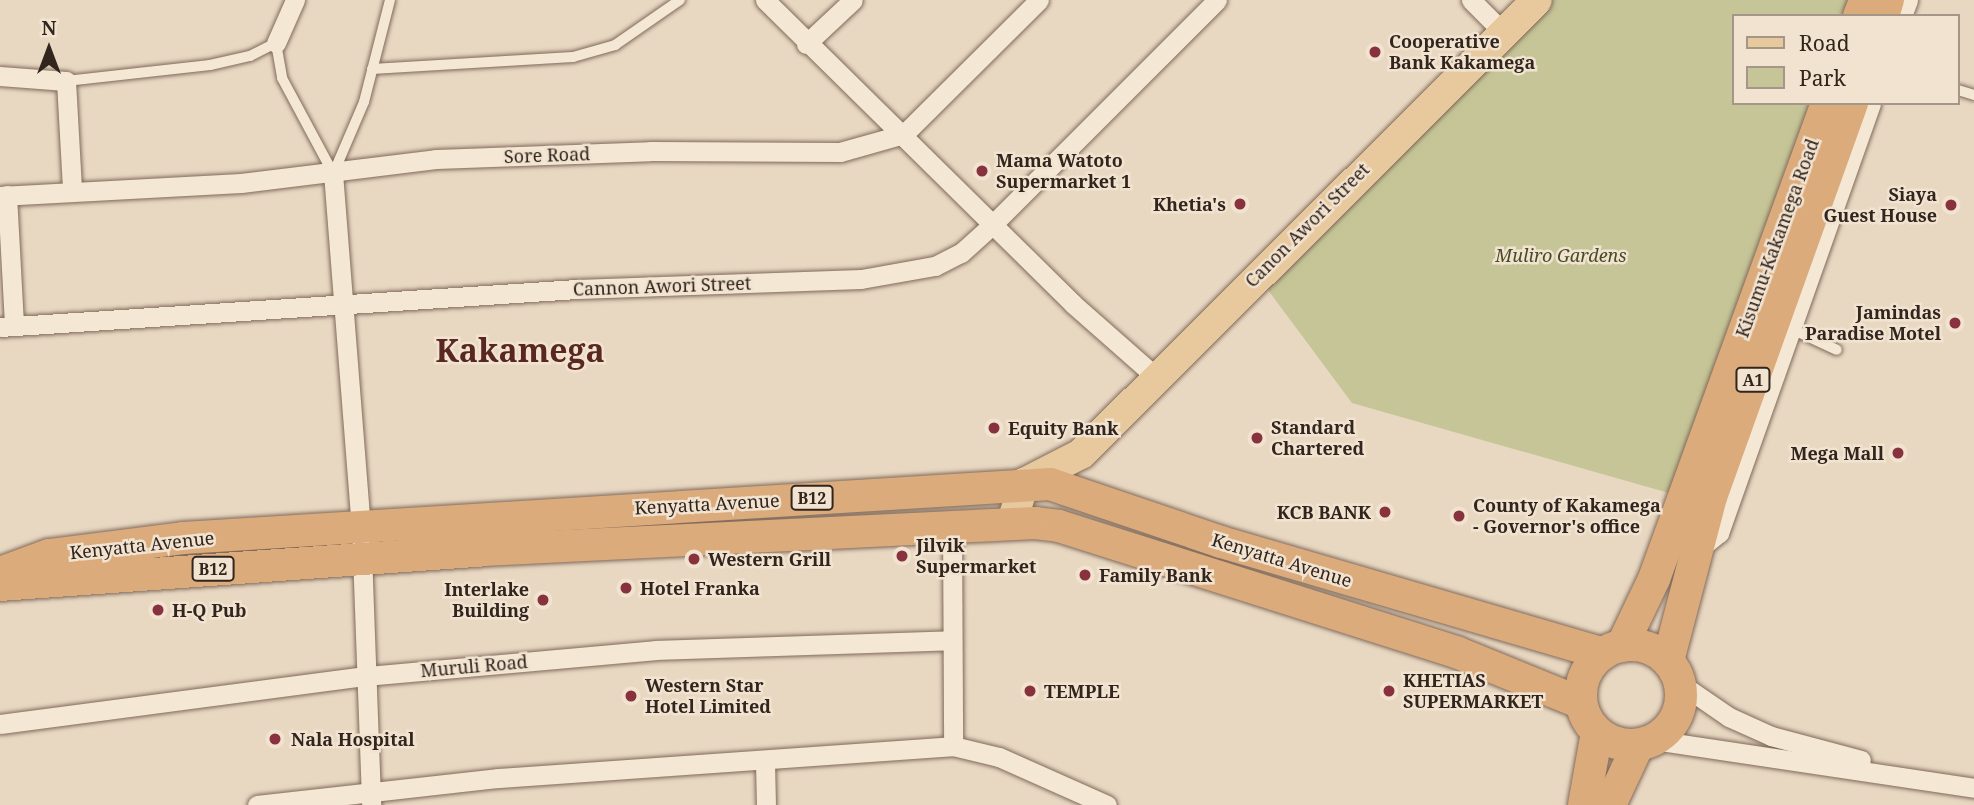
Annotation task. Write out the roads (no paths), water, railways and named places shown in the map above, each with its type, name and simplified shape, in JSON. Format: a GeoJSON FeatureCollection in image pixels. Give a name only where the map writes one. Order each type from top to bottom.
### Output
{"type":"FeatureCollection","features":[{"type":"Feature","properties":{"kind":"highway","name":"Kisumu-Kakamega Road"},"geometry":{"type":"LineString","coordinates":[[1613,650],[1654,579],[1826,105]]}},
{"type":"Feature","properties":{"kind":"highway","name":"Kisumu-Kakamega Road"},"geometry":{"type":"LineString","coordinates":[[1674,672],[1694,553],[1787,319],[1851,105]]}},
{"type":"Feature","properties":{"kind":"highway","name":"Kenyatta Avenue"},"geometry":{"type":"LineString","coordinates":[[0,573],[49,555],[183,538],[1024,483],[1074,492],[1221,542],[1469,617],[1613,650]]}},
{"type":"Feature","properties":{"kind":"highway"},"geometry":{"type":"LineString","coordinates":[[784,499],[785,532]]}},
{"type":"Feature","properties":{"kind":"highway"},"geometry":{"type":"LineString","coordinates":[[616,509],[617,544]]}},
{"type":"Feature","properties":{"kind":"highway","name":"Kenyatta Avenue"},"geometry":{"type":"LineString","coordinates":[[0,585],[785,532],[1012,522],[1059,526],[1456,652],[1581,703]]}},
{"type":"Feature","properties":{"kind":"highway"},"geometry":{"type":"LineString","coordinates":[[183,538],[186,571]]}},
{"type":"Feature","properties":{"kind":"highway"},"geometry":{"type":"LineString","coordinates":[[1456,652],[1469,617]]}},
{"type":"Feature","properties":{"kind":"highway"},"geometry":{"type":"LineString","coordinates":[[1610,805],[1646,743],[1677,717],[1674,672],[1647,648],[1613,650],[1585,675],[1581,703],[1597,732],[1623,745],[1646,743]]}},
{"type":"Feature","properties":{"kind":"highway"},"geometry":{"type":"LineString","coordinates":[[1584,805],[1597,732]]}},
{"type":"Feature","properties":{"kind":"main road","name":"Canon Awori Street"},"geometry":{"type":"LineString","coordinates":[[1024,483],[1081,454],[1537,0]]}},
{"type":"Feature","properties":{"kind":"main road"},"geometry":{"type":"LineString","coordinates":[[1059,526],[1074,492],[1081,454]]}},
{"type":"Feature","properties":{"kind":"main road"},"geometry":{"type":"LineString","coordinates":[[1012,522],[1024,483]]}},
{"type":"Feature","properties":{"kind":"street"},"geometry":{"type":"LineString","coordinates":[[276,43],[296,0]]}},
{"type":"Feature","properties":{"kind":"street"},"geometry":{"type":"LineString","coordinates":[[765,0],[806,44],[904,134],[992,225],[1156,377]]}},
{"type":"Feature","properties":{"kind":"street"},"geometry":{"type":"LineString","coordinates":[[806,44],[853,0]]}},
{"type":"Feature","properties":{"kind":"street","name":"Sore Road"},"geometry":{"type":"LineString","coordinates":[[4,195],[241,183],[333,173],[378,163],[436,159],[650,151],[840,152],[904,134],[1038,0]]}},
{"type":"Feature","properties":{"kind":"street","name":"Cannon Awori Street"},"geometry":{"type":"LineString","coordinates":[[7,326],[577,289],[861,279],[935,266],[961,253],[992,225],[1217,0]]}},
{"type":"Feature","properties":{"kind":"street"},"geometry":{"type":"LineString","coordinates":[[1471,0],[1504,33]]}},
{"type":"Feature","properties":{"kind":"street"},"geometry":{"type":"LineString","coordinates":[[0,76],[66,81],[72,190]]}},
{"type":"Feature","properties":{"kind":"street"},"geometry":{"type":"LineString","coordinates":[[1694,553],[1719,533],[1787,351],[1787,319],[1870,105]]}},
{"type":"Feature","properties":{"kind":"street"},"geometry":{"type":"LineString","coordinates":[[333,173],[361,526],[370,798]]}},
{"type":"Feature","properties":{"kind":"street"},"geometry":{"type":"LineString","coordinates":[[4,195],[7,326]]}},
{"type":"Feature","properties":{"kind":"street"},"geometry":{"type":"LineString","coordinates":[[952,524],[950,640],[953,746]]}},
{"type":"Feature","properties":{"kind":"street","name":"Muruli Road"},"geometry":{"type":"LineString","coordinates":[[0,724],[366,676],[656,650],[950,640]]}},
{"type":"Feature","properties":{"kind":"street"},"geometry":{"type":"LineString","coordinates":[[1674,672],[1729,718],[1771,736],[1974,788]]}},
{"type":"Feature","properties":{"kind":"street"},"geometry":{"type":"LineString","coordinates":[[1646,743],[1940,781]]}},
{"type":"Feature","properties":{"kind":"street"},"geometry":{"type":"LineString","coordinates":[[257,805],[370,798],[953,746],[999,757],[1107,805]]}},
{"type":"Feature","properties":{"kind":"street"},"geometry":{"type":"LineString","coordinates":[[765,762],[766,805]]}},
{"type":"Feature","properties":{"kind":"lane"},"geometry":{"type":"LineString","coordinates":[[333,173],[364,102],[390,0]]}},
{"type":"Feature","properties":{"kind":"lane"},"geometry":{"type":"LineString","coordinates":[[372,69],[573,57],[615,45],[680,0]]}},
{"type":"Feature","properties":{"kind":"lane"},"geometry":{"type":"LineString","coordinates":[[66,81],[210,65],[250,57],[276,43],[282,78],[333,173]]}},
{"type":"Feature","properties":{"kind":"lane"},"geometry":{"type":"LineString","coordinates":[[1787,319],[1837,350]]}},
{"type":"Feature","properties":{"kind":"place","name":"Cooperative Bank Kakamega"},"geometry":{"type":"Point","coordinates":[1375,52]}},
{"type":"Feature","properties":{"kind":"place","name":"Mama Watoto Supermarket 1"},"geometry":{"type":"Point","coordinates":[982,171]}},
{"type":"Feature","properties":{"kind":"place","name":"Khetia's"},"geometry":{"type":"Point","coordinates":[1240,204]}},
{"type":"Feature","properties":{"kind":"place","name":"Siaya Guest House"},"geometry":{"type":"Point","coordinates":[1951,205]}},
{"type":"Feature","properties":{"kind":"place","name":"Jamindas Paradise Motel"},"geometry":{"type":"Point","coordinates":[1955,323]}},
{"type":"Feature","properties":{"kind":"place","name":"Equity Bank"},"geometry":{"type":"Point","coordinates":[994,428]}},
{"type":"Feature","properties":{"kind":"place","name":"Standard Chartered"},"geometry":{"type":"Point","coordinates":[1257,438]}},
{"type":"Feature","properties":{"kind":"place","name":"Mega Mall"},"geometry":{"type":"Point","coordinates":[1898,453]}},
{"type":"Feature","properties":{"kind":"place","name":"KCB BANK"},"geometry":{"type":"Point","coordinates":[1385,512]}},
{"type":"Feature","properties":{"kind":"place","name":"County of Kakamega - Governor's office"},"geometry":{"type":"Point","coordinates":[1459,516]}},
{"type":"Feature","properties":{"kind":"place","name":"Jilvik Supermarket"},"geometry":{"type":"Point","coordinates":[902,556]}},
{"type":"Feature","properties":{"kind":"place","name":"Western Grill"},"geometry":{"type":"Point","coordinates":[694,559]}},
{"type":"Feature","properties":{"kind":"place","name":"Family Bank"},"geometry":{"type":"Point","coordinates":[1085,575]}},
{"type":"Feature","properties":{"kind":"place","name":"Hotel Franka"},"geometry":{"type":"Point","coordinates":[626,588]}},
{"type":"Feature","properties":{"kind":"place","name":"Interlake Building"},"geometry":{"type":"Point","coordinates":[543,600]}},
{"type":"Feature","properties":{"kind":"place","name":"H-Q Pub"},"geometry":{"type":"Point","coordinates":[158,610]}},
{"type":"Feature","properties":{"kind":"place","name":"TEMPLE"},"geometry":{"type":"Point","coordinates":[1030,691]}},
{"type":"Feature","properties":{"kind":"place","name":"KHETIAS SUPERMARKET"},"geometry":{"type":"Point","coordinates":[1389,691]}},
{"type":"Feature","properties":{"kind":"place","name":"Western Star Hotel Limited"},"geometry":{"type":"Point","coordinates":[631,696]}},
{"type":"Feature","properties":{"kind":"place","name":"Nala Hospital"},"geometry":{"type":"Point","coordinates":[275,739]}},
{"type":"Feature","properties":{"kind":"district","name":"Kakamega"},"geometry":{"type":"Point","coordinates":[520,350]}},
{"type":"Feature","properties":{"kind":"park label","name":"Muliro Gardens"},"geometry":{"type":"Point","coordinates":[1561,255]}}]}
